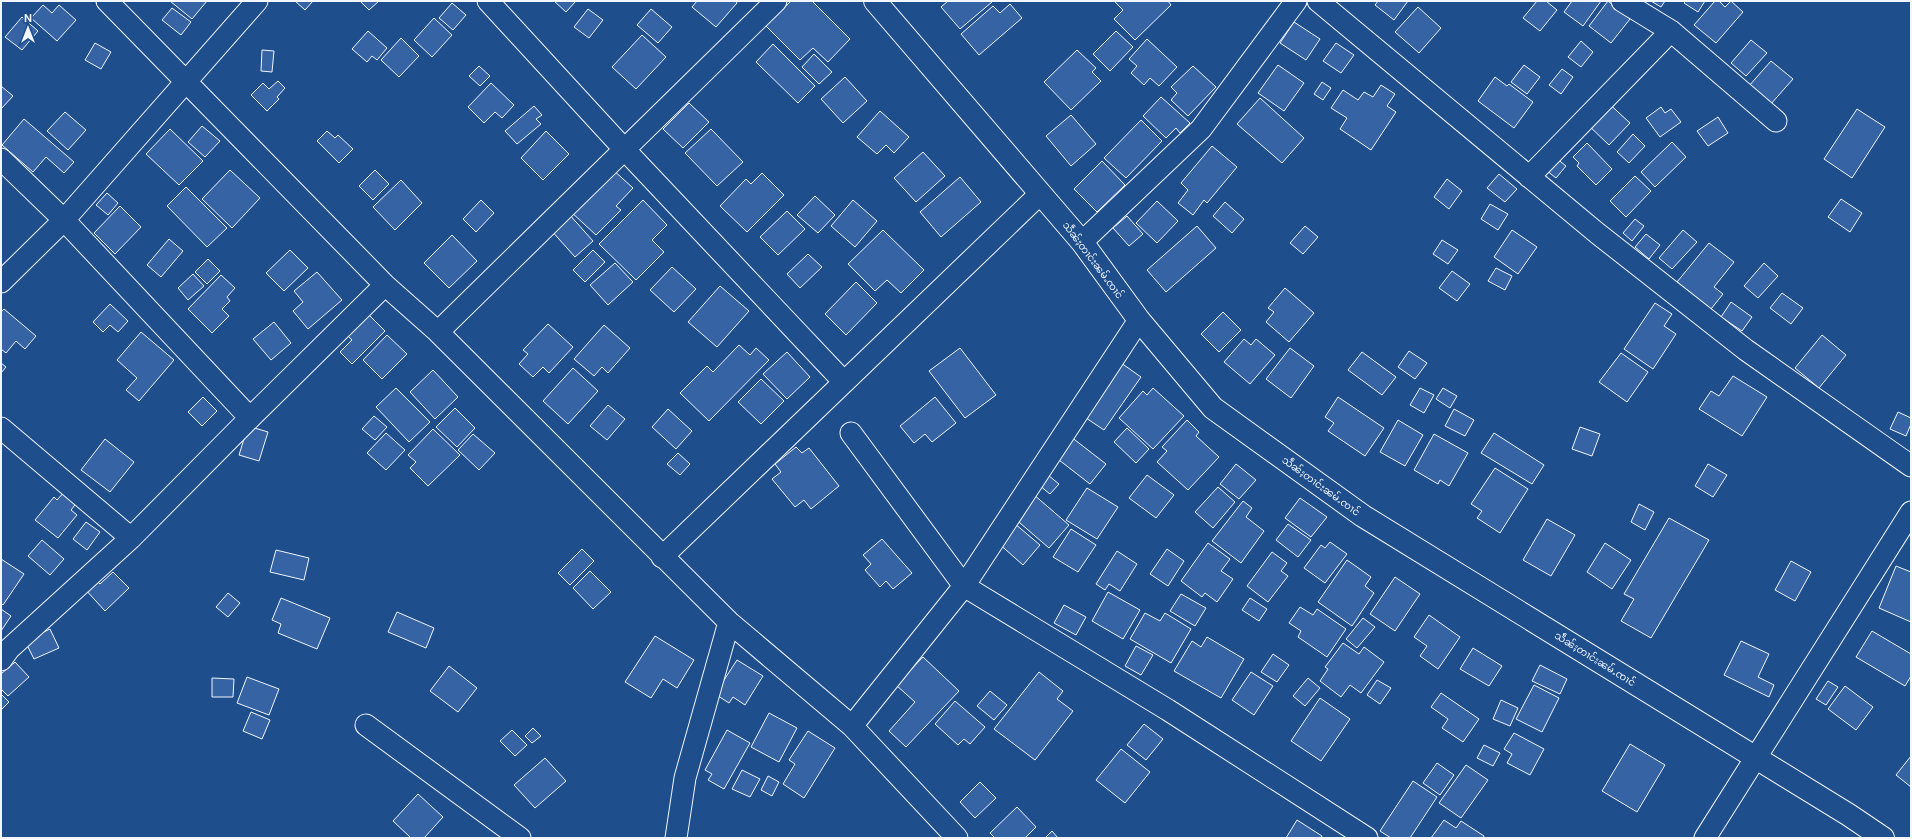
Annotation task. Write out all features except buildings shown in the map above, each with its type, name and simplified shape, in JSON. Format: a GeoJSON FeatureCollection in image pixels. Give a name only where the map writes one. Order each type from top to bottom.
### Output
{"type":"FeatureCollection","features":[{"type":"Feature","properties":{"kind":"highway","name":"သဵၼ်ႈတၢင်းၼမ်ႉၸၢင်"},"geometry":{"type":"LineString","coordinates":[[875,1],[1082,242],[1138,320],[1213,408],[1357,512],[1849,815],[1883,838]]}},
{"type":"Feature","properties":{"kind":"street"},"geometry":{"type":"LineString","coordinates":[[107,1],[385,285],[438,332],[662,557],[729,622],[852,726],[956,838]]}},
{"type":"Feature","properties":{"kind":"street"},"geometry":{"type":"LineString","coordinates":[[1,282],[64,220],[257,1]]}},
{"type":"Feature","properties":{"kind":"street"},"geometry":{"type":"LineString","coordinates":[[488,1],[625,150],[844,382]]}},
{"type":"Feature","properties":{"kind":"street"},"geometry":{"type":"LineString","coordinates":[[438,332],[776,1]]}},
{"type":"Feature","properties":{"kind":"street"},"geometry":{"type":"LineString","coordinates":[[1082,242],[1201,130],[1296,1]]}},
{"type":"Feature","properties":{"kind":"street"},"geometry":{"type":"LineString","coordinates":[[1318,1],[1597,233],[1746,350],[1911,466]]}},
{"type":"Feature","properties":{"kind":"street"},"geometry":{"type":"LineString","coordinates":[[1622,1],[1671,31],[1776,121]]}},
{"type":"Feature","properties":{"kind":"street"},"geometry":{"type":"LineString","coordinates":[[1529,177],[1671,31]]}},
{"type":"Feature","properties":{"kind":"street"},"geometry":{"type":"LineString","coordinates":[[1,159],[64,220],[250,418]]}},
{"type":"Feature","properties":{"kind":"street"},"geometry":{"type":"LineString","coordinates":[[662,557],[1040,194]]}},
{"type":"Feature","properties":{"kind":"street"},"geometry":{"type":"LineString","coordinates":[[1,660],[9,649],[131,538],[385,285]]}},
{"type":"Feature","properties":{"kind":"street"},"geometry":{"type":"LineString","coordinates":[[852,726],[964,586],[1138,320]]}},
{"type":"Feature","properties":{"kind":"street"},"geometry":{"type":"LineString","coordinates":[[1,428],[131,538]]}},
{"type":"Feature","properties":{"kind":"street"},"geometry":{"type":"LineString","coordinates":[[851,433],[964,586],[1168,710],[1367,838]]}},
{"type":"Feature","properties":{"kind":"street"},"geometry":{"type":"LineString","coordinates":[[1705,838],[1911,512]]}},
{"type":"Feature","properties":{"kind":"street"},"geometry":{"type":"LineString","coordinates":[[676,838],[684,778],[729,622]]}},
{"type":"Feature","properties":{"kind":"street"},"geometry":{"type":"LineString","coordinates":[[366,725],[520,838]]}}]}
